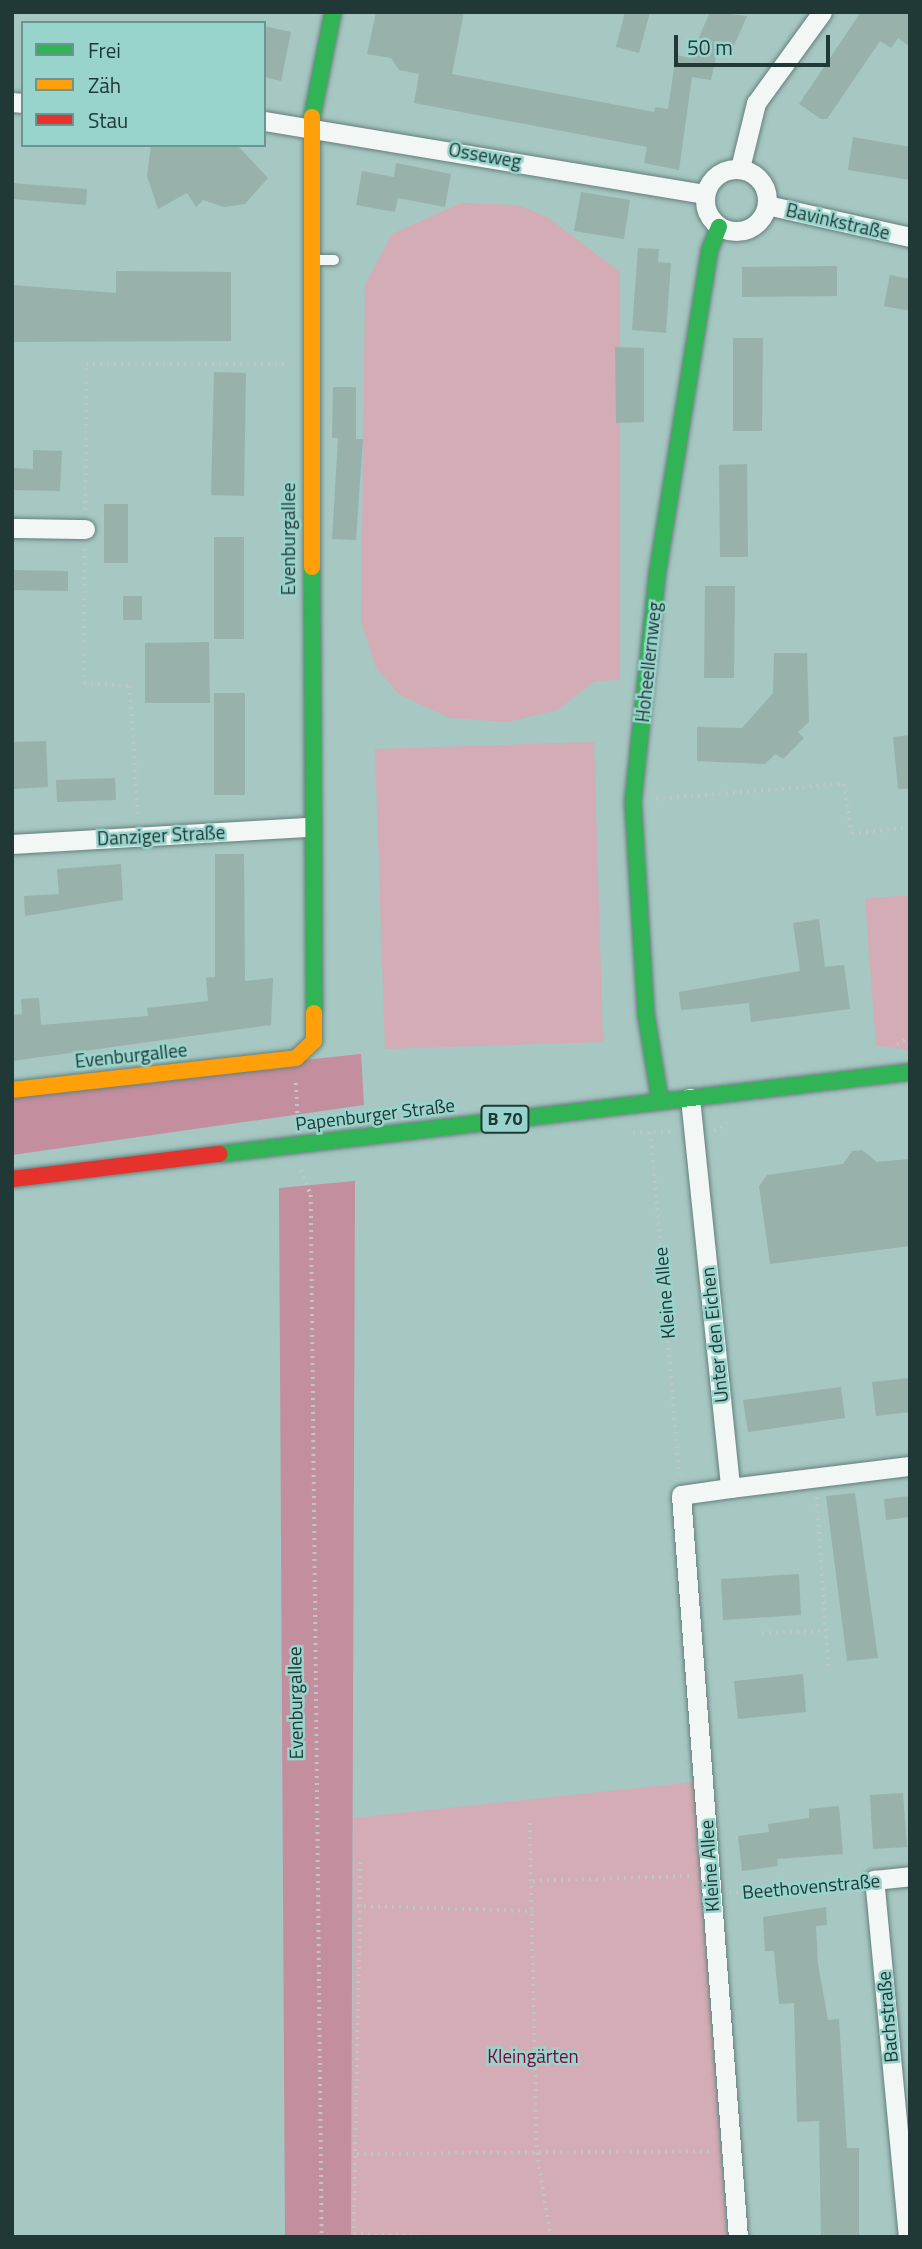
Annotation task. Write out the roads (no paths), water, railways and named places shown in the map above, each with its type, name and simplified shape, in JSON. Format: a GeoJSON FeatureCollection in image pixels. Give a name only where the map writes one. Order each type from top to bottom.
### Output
{"type":"FeatureCollection","features":[{"type":"Feature","properties":{"kind":"street","name":"Evenburgallee"},"geometry":{"type":"LineString","coordinates":[[12,1090],[296,1058],[310,1050],[315,1032],[310,827],[310,125],[333,12]]}},
{"type":"Feature","properties":{"kind":"street"},"geometry":{"type":"LineString","coordinates":[[740,168],[756,103],[822,12]]}},
{"type":"Feature","properties":{"kind":"street","name":"Osseweg"},"geometry":{"type":"LineString","coordinates":[[266,121],[310,125],[705,194]]}},
{"type":"Feature","properties":{"kind":"street"},"geometry":{"type":"LineString","coordinates":[[740,168],[763,183],[767,205],[750,228],[719,227],[708,215],[705,194],[720,172],[740,168]]}},
{"type":"Feature","properties":{"kind":"street","name":"Bavinkstraße"},"geometry":{"type":"LineString","coordinates":[[767,205],[910,237]]}},
{"type":"Feature","properties":{"kind":"street","name":"Hoheellernweg"},"geometry":{"type":"LineString","coordinates":[[660,1101],[646,1015],[633,801],[657,575],[710,249],[719,227]]}},
{"type":"Feature","properties":{"kind":"street"},"geometry":{"type":"LineString","coordinates":[[12,528],[85,529]]}},
{"type":"Feature","properties":{"kind":"street","name":"Danziger Straße"},"geometry":{"type":"LineString","coordinates":[[12,844],[310,827]]}},
{"type":"Feature","properties":{"kind":"street","name":"Papenburger Straße"},"geometry":{"type":"LineString","coordinates":[[12,1179],[910,1072]]}},
{"type":"Feature","properties":{"kind":"street","name":"Unter den Eichen"},"geometry":{"type":"LineString","coordinates":[[690,1098],[730,1488]]}},
{"type":"Feature","properties":{"kind":"street"},"geometry":{"type":"LineString","coordinates":[[730,1488],[910,1466]]}},
{"type":"Feature","properties":{"kind":"street","name":"Kleine Allee"},"geometry":{"type":"LineString","coordinates":[[730,1488],[681,1495],[738,2237]]}},
{"type":"Feature","properties":{"kind":"street","name":"Beethovenstraße"},"geometry":{"type":"LineString","coordinates":[[874,1880],[910,1876]]}},
{"type":"Feature","properties":{"kind":"street","name":"Bachstraße"},"geometry":{"type":"LineString","coordinates":[[874,1880],[904,2128],[908,2237]]}},
{"type":"Feature","properties":{"kind":"lane"},"geometry":{"type":"LineString","coordinates":[[309,260],[334,260]]}},
{"type":"Feature","properties":{"kind":"park label","name":"Kleingärten"},"geometry":{"type":"Point","coordinates":[533,2056]}}]}
